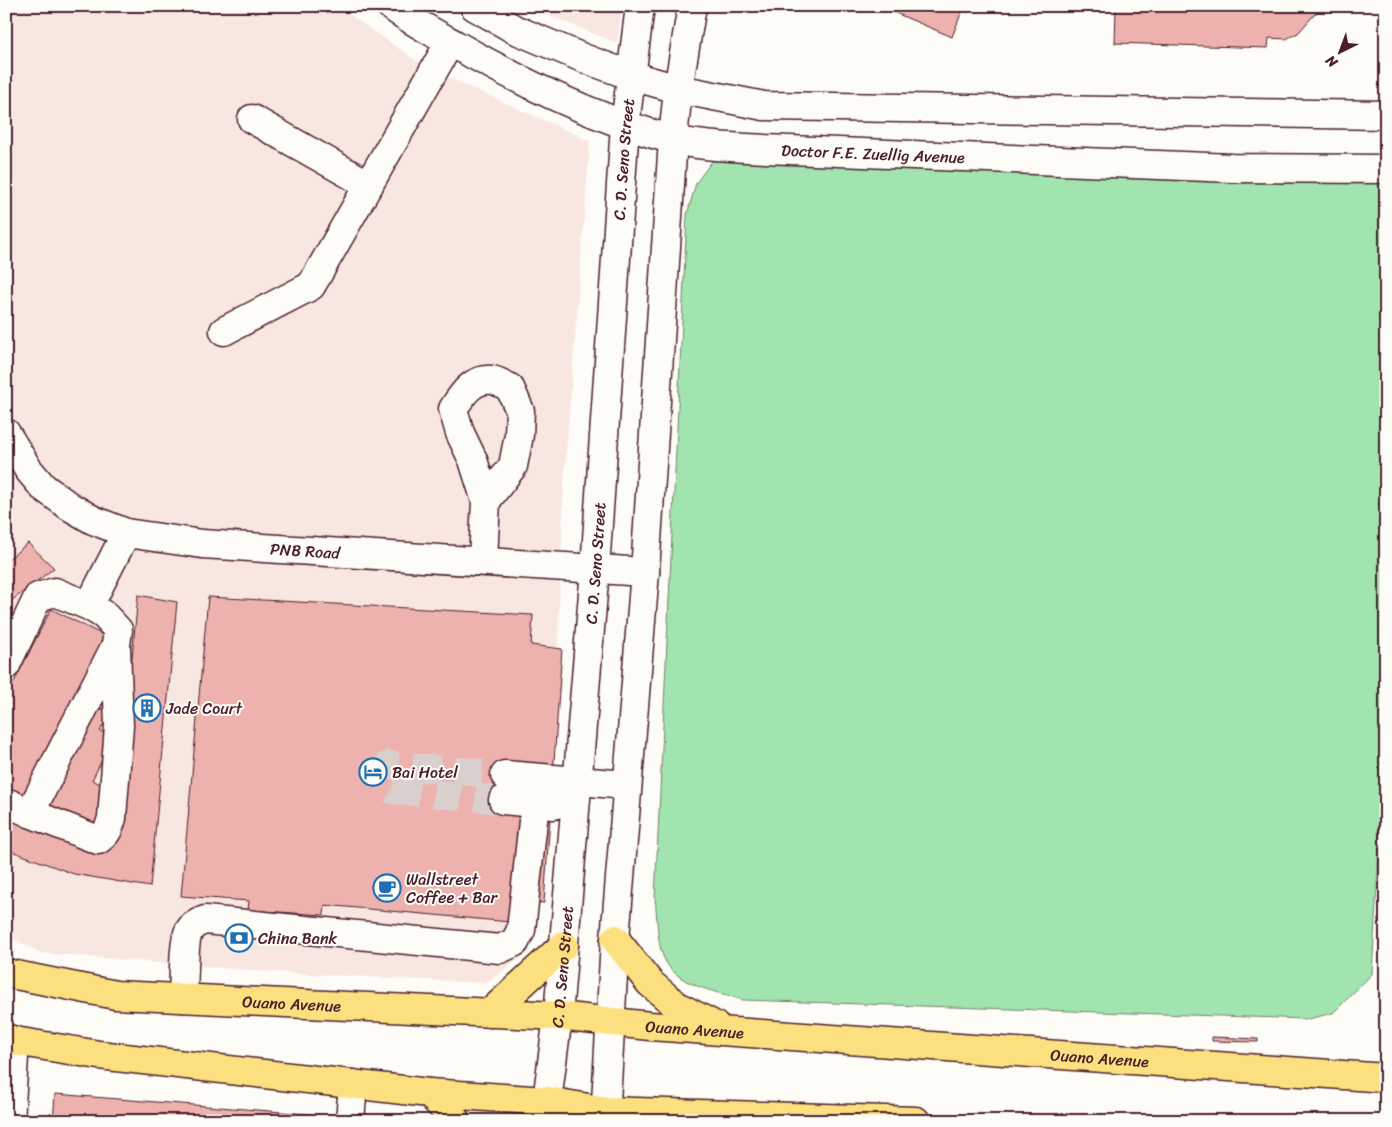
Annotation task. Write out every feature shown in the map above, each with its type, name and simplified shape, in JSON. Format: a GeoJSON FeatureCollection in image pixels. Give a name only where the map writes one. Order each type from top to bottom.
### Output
{"type":"FeatureCollection","features":[{"type":"Feature","properties":{"kind":"highway"},"geometry":{"type":"LineString","coordinates":[[615,939],[650,982],[677,1006],[724,1030]]}},
{"type":"Feature","properties":{"kind":"highway"},"geometry":{"type":"LineString","coordinates":[[490,1013],[564,945]]}},
{"type":"Feature","properties":{"kind":"highway","name":"Ouano Avenue"},"geometry":{"type":"LineString","coordinates":[[6,973],[116,994],[558,1016],[611,1022],[1386,1078]]}},
{"type":"Feature","properties":{"kind":"highway"},"geometry":{"type":"LineString","coordinates":[[11,1040],[99,1055],[428,1093],[547,1111],[605,1116],[916,1121]]}},
{"type":"Feature","properties":{"kind":"highway"},"geometry":{"type":"LineString","coordinates":[[428,1093],[456,1121]]}},
{"type":"Feature","properties":{"kind":"street","name":"Doctor F.E. Zuellig Avenue"},"geometry":{"type":"LineString","coordinates":[[391,6],[495,68],[587,110],[625,125],[673,139],[715,146],[1233,168],[1386,170]]}},
{"type":"Feature","properties":{"kind":"street"},"geometry":{"type":"LineString","coordinates":[[474,6],[514,30],[632,76],[678,90],[764,106],[1386,115]]}},
{"type":"Feature","properties":{"kind":"street","name":"C. D. Seno Street"},"geometry":{"type":"LineString","coordinates":[[547,1111],[558,1016],[595,569],[625,125],[640,6]]}},
{"type":"Feature","properties":{"kind":"street"},"geometry":{"type":"LineString","coordinates":[[605,1116],[615,939],[645,572],[673,139],[678,90],[692,6]]}},
{"type":"Feature","properties":{"kind":"street"},"geometry":{"type":"LineString","coordinates":[[224,331],[312,286],[450,42]]}},
{"type":"Feature","properties":{"kind":"street"},"geometry":{"type":"LineString","coordinates":[[252,119],[369,184]]}},
{"type":"Feature","properties":{"kind":"street","name":"PNB Road"},"geometry":{"type":"LineString","coordinates":[[6,433],[28,469],[44,487],[92,520],[126,533],[202,544],[483,560],[645,572]]}},
{"type":"Feature","properties":{"kind":"street"},"geometry":{"type":"LineString","coordinates":[[483,560],[486,502]]}},
{"type":"Feature","properties":{"kind":"street"},"geometry":{"type":"LineString","coordinates":[[89,606],[126,533]]}},
{"type":"Feature","properties":{"kind":"street"},"geometry":{"type":"LineString","coordinates":[[6,665],[18,618],[38,596],[55,592],[89,606],[104,615],[118,630],[116,645],[119,726],[112,810],[109,829],[105,836],[98,840],[18,807],[116,645]]}},
{"type":"Feature","properties":{"kind":"street"},"geometry":{"type":"LineString","coordinates":[[576,794],[504,788],[535,803],[627,785]]}},
{"type":"Feature","properties":{"kind":"street"},"geometry":{"type":"LineString","coordinates":[[183,998],[189,931],[196,923],[205,920],[500,949],[515,942],[521,930],[535,803]]}},
{"type":"Feature","properties":{"kind":"street"},"geometry":{"type":"LineString","coordinates":[[10,1121],[11,1040]]}},
{"type":"Feature","properties":{"kind":"street"},"geometry":{"type":"LineString","coordinates":[[350,1121],[353,1084]]}},
{"type":"Feature","properties":{"kind":"shaded area"},"geometry":{"type":"Polygon","coordinates":[[[6,6],[337,6],[427,68],[590,141],[564,481],[551,817],[530,952],[486,983],[270,972],[41,953],[6,935],[6,6]]]}},
{"type":"Feature","properties":{"kind":"shaded area"},"geometry":{"type":"Polygon","coordinates":[[[525,6],[622,6],[617,43],[525,6]]]}},
{"type":"Feature","properties":{"kind":"green space"},"geometry":{"type":"Polygon","coordinates":[[[712,161],[1386,181],[1386,723],[1372,974],[1333,1013],[1308,1019],[743,1000],[697,986],[686,981],[668,966],[660,943],[655,898],[687,215],[696,183],[712,161]]]}},
{"type":"Feature","properties":{"kind":"building"},"geometry":{"type":"Polygon","coordinates":[[[879,6],[964,6],[952,37],[879,6]]]}},
{"type":"Feature","properties":{"kind":"building"},"geometry":{"type":"Polygon","coordinates":[[[1104,6],[1322,6],[1298,33],[1286,39],[1269,38],[1268,48],[1115,43],[1116,9],[1104,10],[1104,6]]]}},
{"type":"Feature","properties":{"kind":"building"},"geometry":{"type":"Polygon","coordinates":[[[28,543],[54,568],[6,605],[6,561],[28,543]]]}},
{"type":"Feature","properties":{"kind":"building","name":"Jade Court"},"geometry":{"type":"Polygon","coordinates":[[[138,595],[177,602],[150,887],[74,874],[6,849],[6,814],[102,846],[114,847],[138,595]]]}},
{"type":"Feature","properties":{"kind":"building","name":"Bai Hotel"},"geometry":{"type":"Polygon","coordinates":[[[208,597],[533,615],[531,645],[562,649],[544,903],[511,900],[510,922],[325,905],[324,915],[248,910],[249,901],[181,896],[208,597]]]}},
{"type":"Feature","properties":{"kind":"building"},"geometry":{"type":"Polygon","coordinates":[[[51,609],[105,636],[23,800],[6,791],[6,698],[51,609]]]}},
{"type":"Feature","properties":{"kind":"building"},"geometry":{"type":"Polygon","coordinates":[[[95,705],[110,713],[100,731],[113,738],[92,780],[110,789],[99,833],[44,804],[95,705]]]}},
{"type":"Feature","properties":{"kind":"building"},"geometry":{"type":"Polygon","coordinates":[[[1212,1037],[1258,1039],[1258,1042],[1212,1041],[1212,1037]]]}},
{"type":"Feature","properties":{"kind":"building"},"geometry":{"type":"Polygon","coordinates":[[[55,1094],[320,1115],[320,1121],[53,1121],[55,1094]]]}},
{"type":"Feature","properties":{"kind":"tunnel"},"geometry":{"type":"LineString","coordinates":[[503,800],[393,790],[383,784],[382,775],[384,768],[388,765],[505,775]]}},
{"type":"Feature","properties":{"kind":"place","name":"Jade Court"},"geometry":{"type":"Point","coordinates":[147,708]}},
{"type":"Feature","properties":{"kind":"place","name":"Bai Hotel"},"geometry":{"type":"Point","coordinates":[373,772]}},
{"type":"Feature","properties":{"kind":"place","name":"Wallstreet Coffee + Bar"},"geometry":{"type":"Point","coordinates":[387,888]}},
{"type":"Feature","properties":{"kind":"place","name":"China Bank"},"geometry":{"type":"Point","coordinates":[239,938]}}]}
